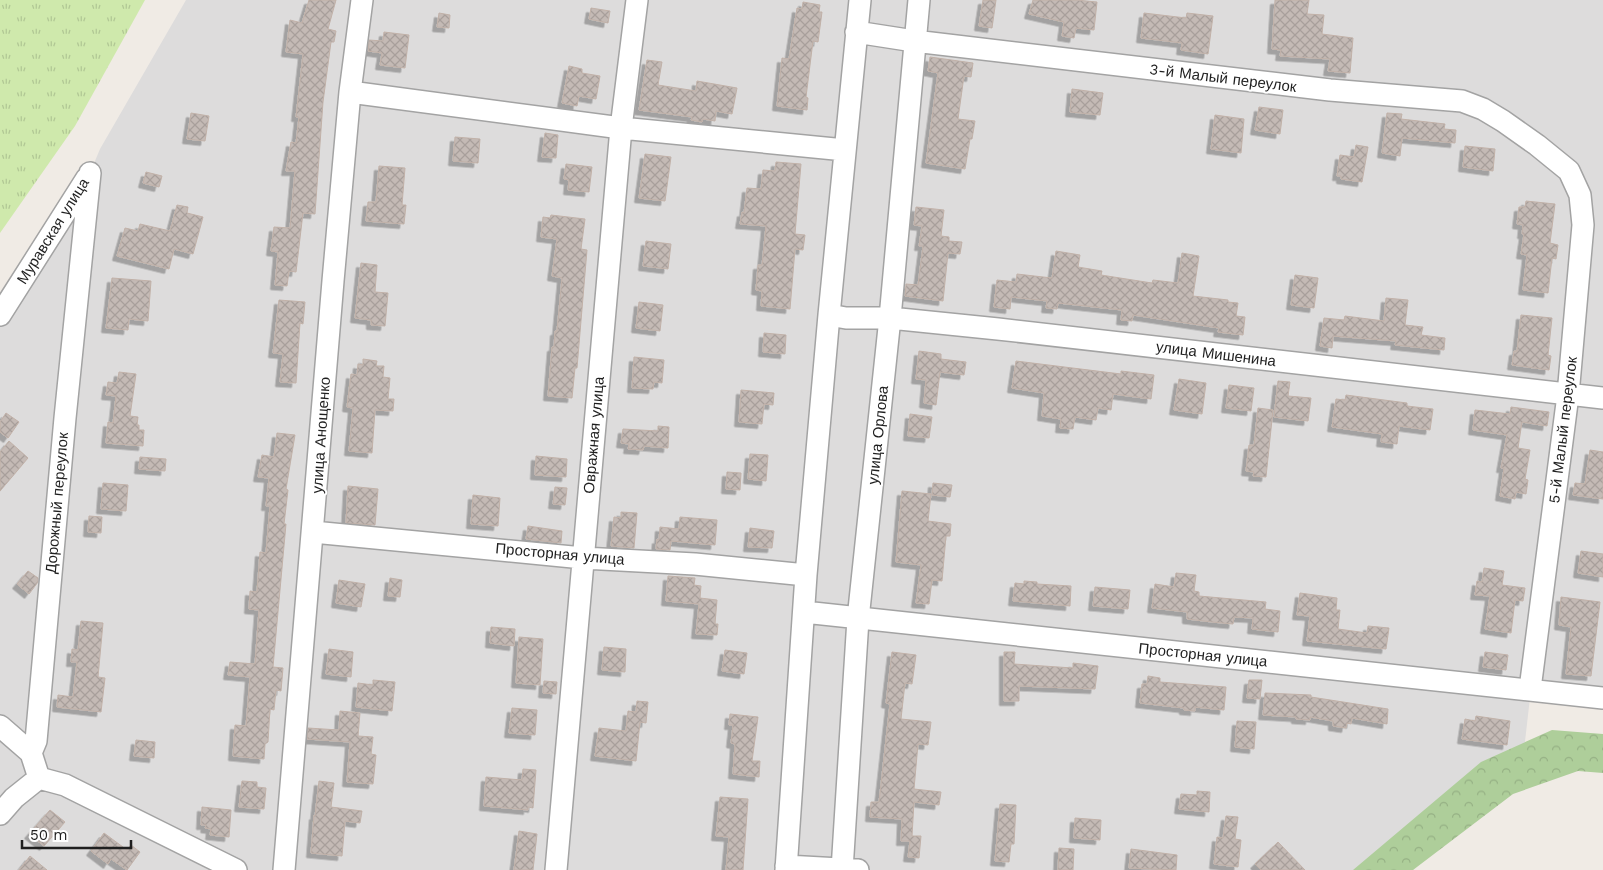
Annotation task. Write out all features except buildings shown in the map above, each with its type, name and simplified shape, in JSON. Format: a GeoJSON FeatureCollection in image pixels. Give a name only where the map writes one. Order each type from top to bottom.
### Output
{"type":"FeatureCollection","features":[{"type":"Feature","properties":{"kind":"street","name":"улица Анощенко"},"geometry":{"type":"LineString","coordinates":[[284,870],[350,92],[362,0]]}},
{"type":"Feature","properties":{"kind":"street","name":"Овражная улица"},"geometry":{"type":"LineString","coordinates":[[556,870],[621,128],[637,0]]}},
{"type":"Feature","properties":{"kind":"street"},"geometry":{"type":"LineString","coordinates":[[847,869],[786,868],[806,576],[860,0]]}},
{"type":"Feature","properties":{"kind":"street","name":"улица Орлова"},"geometry":{"type":"LineString","coordinates":[[847,869],[858,618],[890,318],[919,0]]}},
{"type":"Feature","properties":{"kind":"street","name":"3-й Малый переулок"},"geometry":{"type":"LineString","coordinates":[[856,32],[914,41],[1330,90],[1462,101],[1483,109],[1503,121],[1538,145],[1569,171]]}},
{"type":"Feature","properties":{"kind":"street"},"geometry":{"type":"LineString","coordinates":[[350,92],[621,128],[845,150]]}},
{"type":"Feature","properties":{"kind":"street","name":"5-й Малый переулок"},"geometry":{"type":"LineString","coordinates":[[1530,689],[1568,395],[1583,225],[1580,195],[1569,171]]}},
{"type":"Feature","properties":{"kind":"street","name":"Муравская улица"},"geometry":{"type":"LineString","coordinates":[[0,315],[90,173]]}},
{"type":"Feature","properties":{"kind":"street","name":"Дорожный переулок"},"geometry":{"type":"LineString","coordinates":[[31,753],[36,741],[65,418],[90,173]]}},
{"type":"Feature","properties":{"kind":"street","name":"улица Мишенина"},"geometry":{"type":"LineString","coordinates":[[829,315],[846,318],[890,318],[998,329],[1603,398]]}},
{"type":"Feature","properties":{"kind":"street","name":"Просторная улица"},"geometry":{"type":"LineString","coordinates":[[313,532],[583,558],[695,564],[806,576]]}},
{"type":"Feature","properties":{"kind":"street","name":"Просторная улица"},"geometry":{"type":"LineString","coordinates":[[804,612],[1603,698]]}},
{"type":"Feature","properties":{"kind":"street"},"geometry":{"type":"LineString","coordinates":[[0,726],[31,753],[39,778]]}},
{"type":"Feature","properties":{"kind":"street"},"geometry":{"type":"LineString","coordinates":[[0,814],[14,798],[39,778]]}},
{"type":"Feature","properties":{"kind":"street"},"geometry":{"type":"LineString","coordinates":[[39,778],[65,786],[236,870]]}},
{"type":"Feature","properties":{"kind":"shaded area"},"geometry":{"type":"Polygon","coordinates":[[[186,0],[1603,0],[1603,698],[1531,689],[1524,750],[1413,870],[0,870],[0,315],[90,173],[100,149],[186,0]]]}},
{"type":"Feature","properties":{"kind":"green space"},"geometry":{"type":"Polygon","coordinates":[[[0,0],[145,0],[75,126],[0,233],[0,0]]]}},
{"type":"Feature","properties":{"kind":"green space"},"geometry":{"type":"Polygon","coordinates":[[[1552,730],[1603,734],[1603,773],[1578,771],[1513,794],[1413,870],[1353,870],[1481,762],[1552,730]]]}}]}
